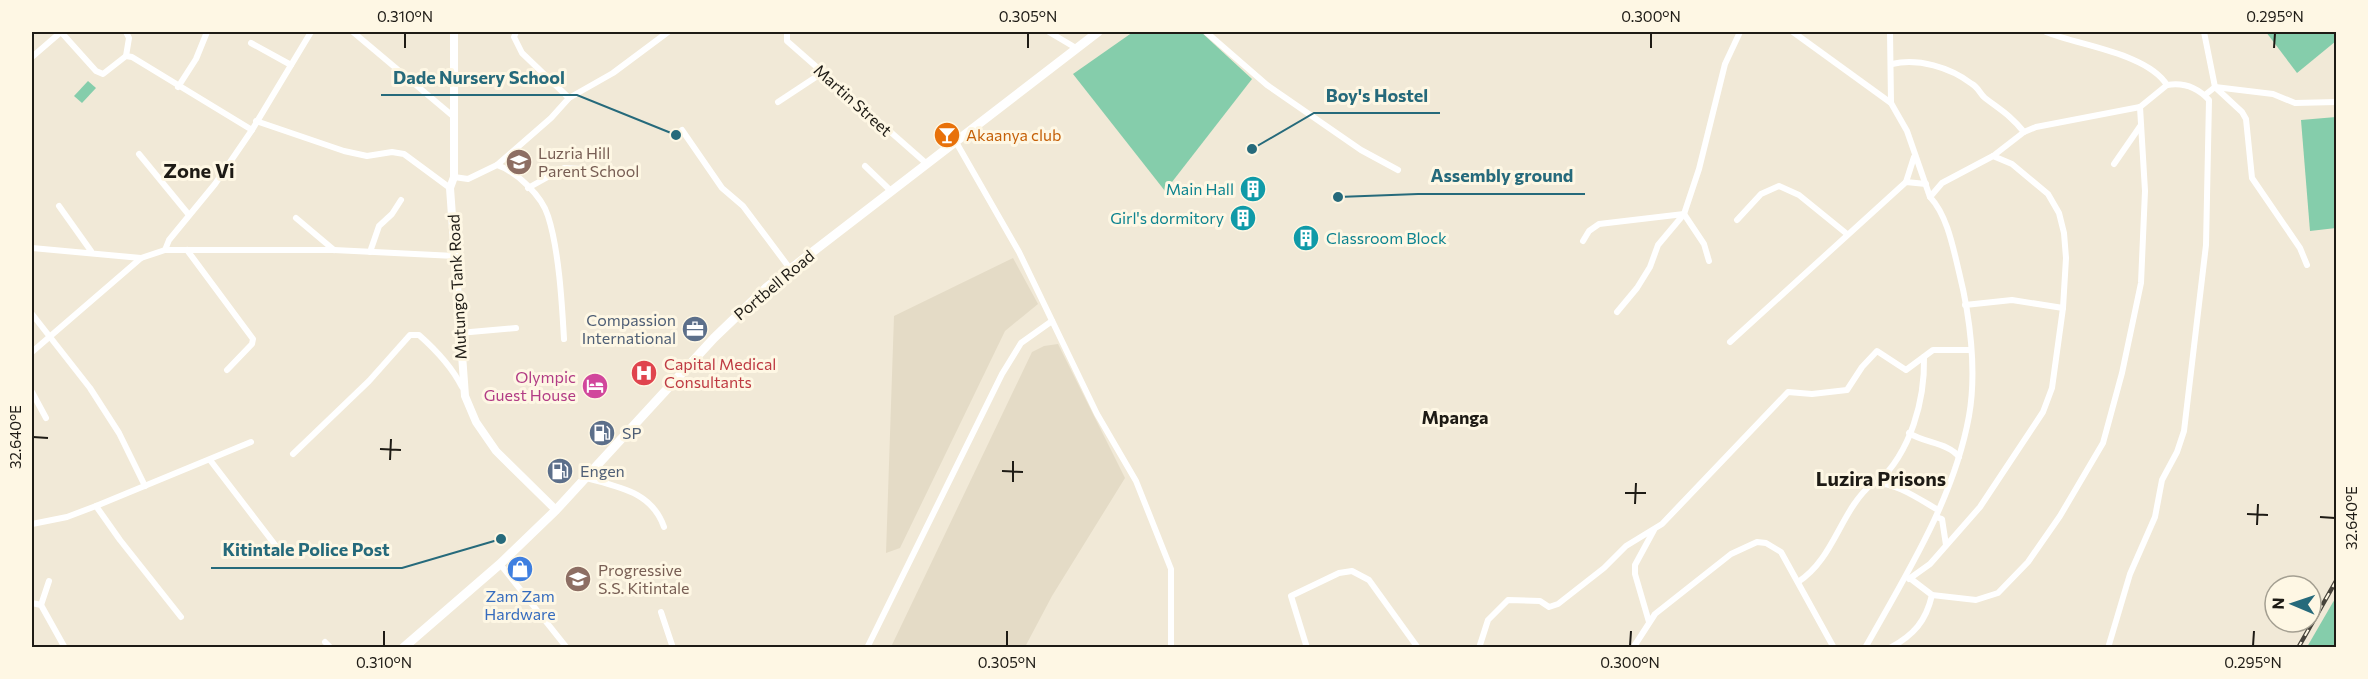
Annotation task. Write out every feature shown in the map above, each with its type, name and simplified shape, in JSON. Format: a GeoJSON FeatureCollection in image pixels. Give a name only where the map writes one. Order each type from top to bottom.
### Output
{"type":"FeatureCollection","features":[{"type":"Feature","properties":{"kind":"main road","name":"Portbell Road"},"geometry":{"type":"LineString","coordinates":[[403,648],[500,564],[556,510],[738,314],[767,287],[1098,32]]}},
{"type":"Feature","properties":{"kind":"street"},"geometry":{"type":"LineString","coordinates":[[32,57],[61,32],[96,71],[103,74],[110,71],[126,56],[129,38],[126,32]]}},
{"type":"Feature","properties":{"kind":"street"},"geometry":{"type":"LineString","coordinates":[[178,87],[196,59],[207,32]]}},
{"type":"Feature","properties":{"kind":"street"},"geometry":{"type":"LineString","coordinates":[[165,250],[169,240],[215,184],[252,130],[311,32]]}},
{"type":"Feature","properties":{"kind":"street"},"geometry":{"type":"LineString","coordinates":[[353,32],[454,117]]}},
{"type":"Feature","properties":{"kind":"street","name":"Mutungo Tank Road"},"geometry":{"type":"LineString","coordinates":[[454,32],[454,177],[450,188],[462,387],[476,422],[496,451],[556,510]]}},
{"type":"Feature","properties":{"kind":"street"},"geometry":{"type":"LineString","coordinates":[[516,32],[514,37],[522,53],[569,98]]}},
{"type":"Feature","properties":{"kind":"street"},"geometry":{"type":"LineString","coordinates":[[454,177],[468,179],[497,165],[543,126],[569,98],[613,74],[668,32]]}},
{"type":"Feature","properties":{"kind":"street","name":"Martin Street"},"geometry":{"type":"LineString","coordinates":[[787,32],[788,40],[822,73],[927,164]]}},
{"type":"Feature","properties":{"kind":"street"},"geometry":{"type":"LineString","coordinates":[[1048,32],[1076,48]]}},
{"type":"Feature","properties":{"kind":"street"},"geometry":{"type":"LineString","coordinates":[[1206,32],[1266,85],[1361,150],[1398,170]]}},
{"type":"Feature","properties":{"kind":"street"},"geometry":{"type":"LineString","coordinates":[[1617,312],[1641,282],[1658,245],[1684,214],[1699,169],[1725,64],[1740,32]]}},
{"type":"Feature","properties":{"kind":"street"},"geometry":{"type":"LineString","coordinates":[[1794,32],[1891,103],[1907,131],[1914,157],[1930,196],[1937,205],[1952,245],[1965,305],[1971,350],[1970,415],[1959,457],[1908,579],[1865,648]]}},
{"type":"Feature","properties":{"kind":"street"},"geometry":{"type":"LineString","coordinates":[[1890,32],[1891,103]]}},
{"type":"Feature","properties":{"kind":"street"},"geometry":{"type":"LineString","coordinates":[[2046,32],[2140,64],[2162,77],[2167,85]]}},
{"type":"Feature","properties":{"kind":"street"},"geometry":{"type":"LineString","coordinates":[[2204,32],[2215,87],[2242,112],[2246,119],[2252,178],[2301,248],[2307,265]]}},
{"type":"Feature","properties":{"kind":"street"},"geometry":{"type":"LineString","coordinates":[[251,43],[291,65]]}},
{"type":"Feature","properties":{"kind":"street"},"geometry":{"type":"LineString","coordinates":[[126,56],[252,130]]}},
{"type":"Feature","properties":{"kind":"street"},"geometry":{"type":"LineString","coordinates":[[1892,64],[1912,60],[1944,69],[1971,82],[1984,97],[2008,113],[2024,132]]}},
{"type":"Feature","properties":{"kind":"street"},"geometry":{"type":"LineString","coordinates":[[778,102],[822,73]]}},
{"type":"Feature","properties":{"kind":"street"},"geometry":{"type":"LineString","coordinates":[[1930,196],[1942,183],[1993,156],[2024,132],[2036,127],[2140,107],[2167,85],[2186,85],[2205,95],[2209,100],[2211,109],[2206,245],[2184,431],[2177,452],[2162,480],[2155,517],[2130,574],[2108,648]]}},
{"type":"Feature","properties":{"kind":"street"},"geometry":{"type":"LineString","coordinates":[[2205,95],[2215,87],[2273,94],[2295,103],[2337,102]]}},
{"type":"Feature","properties":{"kind":"street"},"geometry":{"type":"LineString","coordinates":[[1908,579],[1932,594],[1976,600],[1992,596],[2007,587],[2060,516],[2103,443],[2122,374],[2141,283],[2145,190],[2140,107]]}},
{"type":"Feature","properties":{"kind":"street"},"geometry":{"type":"LineString","coordinates":[[256,121],[344,151],[367,156],[392,152],[404,154],[450,188]]}},
{"type":"Feature","properties":{"kind":"street"},"geometry":{"type":"LineString","coordinates":[[2114,165],[2141,125]]}},
{"type":"Feature","properties":{"kind":"street"},"geometry":{"type":"LineString","coordinates":[[682,130],[722,188],[743,206],[791,270]]}},
{"type":"Feature","properties":{"kind":"street"},"geometry":{"type":"LineString","coordinates":[[956,142],[1018,252],[1097,414],[1136,481],[1168,560],[1173,595],[1171,648]]}},
{"type":"Feature","properties":{"kind":"street"},"geometry":{"type":"LineString","coordinates":[[139,154],[189,215]]}},
{"type":"Feature","properties":{"kind":"street"},"geometry":{"type":"LineString","coordinates":[[1908,579],[1930,564],[1980,507],[2043,412],[2052,388],[2063,308],[2066,258],[2064,233],[2059,213],[2048,194],[2012,164],[1993,156]]}},
{"type":"Feature","properties":{"kind":"street"},"geometry":{"type":"LineString","coordinates":[[1730,342],[1906,182],[1914,157]]}},
{"type":"Feature","properties":{"kind":"street"},"geometry":{"type":"LineString","coordinates":[[497,165],[505,168],[528,188],[539,199],[548,216],[562,299],[564,339]]}},
{"type":"Feature","properties":{"kind":"street"},"geometry":{"type":"LineString","coordinates":[[866,166],[891,191]]}},
{"type":"Feature","properties":{"kind":"street"},"geometry":{"type":"LineString","coordinates":[[528,188],[564,168],[583,169]]}},
{"type":"Feature","properties":{"kind":"street"},"geometry":{"type":"LineString","coordinates":[[1906,182],[1926,184]]}},
{"type":"Feature","properties":{"kind":"street"},"geometry":{"type":"LineString","coordinates":[[1737,220],[1761,194],[1779,186],[1799,195],[1847,234]]}},
{"type":"Feature","properties":{"kind":"street"},"geometry":{"type":"LineString","coordinates":[[370,252],[379,226],[392,214],[401,200]]}},
{"type":"Feature","properties":{"kind":"street"},"geometry":{"type":"LineString","coordinates":[[59,206],[91,251]]}},
{"type":"Feature","properties":{"kind":"street"},"geometry":{"type":"LineString","coordinates":[[1583,241],[1589,231],[1599,224],[1684,214]]}},
{"type":"Feature","properties":{"kind":"street"},"geometry":{"type":"LineString","coordinates":[[1684,214],[1707,249],[1709,261]]}},
{"type":"Feature","properties":{"kind":"street"},"geometry":{"type":"LineString","coordinates":[[296,218],[334,250]]}},
{"type":"Feature","properties":{"kind":"street"},"geometry":{"type":"LineString","coordinates":[[32,248],[91,251],[141,258]]}},
{"type":"Feature","properties":{"kind":"street"},"geometry":{"type":"LineString","coordinates":[[187,249],[253,339],[252,344],[227,370]]}},
{"type":"Feature","properties":{"kind":"street"},"geometry":{"type":"LineString","coordinates":[[32,351],[141,258],[165,250],[334,250],[455,256]]}},
{"type":"Feature","properties":{"kind":"street"},"geometry":{"type":"LineString","coordinates":[[1965,305],[2012,300],[2063,308]]}},
{"type":"Feature","properties":{"kind":"street"},"geometry":{"type":"LineString","coordinates":[[32,314],[48,338],[90,388],[119,433],[145,486]]}},
{"type":"Feature","properties":{"kind":"street"},"geometry":{"type":"LineString","coordinates":[[867,648],[1002,374],[1022,343],[1052,321]]}},
{"type":"Feature","properties":{"kind":"street"},"geometry":{"type":"LineString","coordinates":[[459,333],[516,328]]}},
{"type":"Feature","properties":{"kind":"street"},"geometry":{"type":"LineString","coordinates":[[293,454],[369,381],[410,335],[419,335],[432,346],[455,373],[462,387]]}},
{"type":"Feature","properties":{"kind":"street"},"geometry":{"type":"LineString","coordinates":[[1479,648],[1488,620],[1508,600],[1539,601],[1549,607],[1558,604],[1604,568],[1626,546],[1655,528],[1696,489],[1788,392],[1812,394],[1847,390],[1862,367],[1877,351],[1906,370],[1937,349],[1971,350]]}},
{"type":"Feature","properties":{"kind":"street"},"geometry":{"type":"LineString","coordinates":[[1798,582],[1816,568],[1862,495],[1889,469],[1909,433],[1921,403],[1924,357]]}},
{"type":"Feature","properties":{"kind":"street"},"geometry":{"type":"LineString","coordinates":[[32,392],[46,418]]}},
{"type":"Feature","properties":{"kind":"street"},"geometry":{"type":"LineString","coordinates":[[1909,433],[1922,441],[1954,450],[1959,457]]}},
{"type":"Feature","properties":{"kind":"street"},"geometry":{"type":"LineString","coordinates":[[32,524],[67,517],[251,442]]}},
{"type":"Feature","properties":{"kind":"street"},"geometry":{"type":"LineString","coordinates":[[210,460],[279,550]]}},
{"type":"Feature","properties":{"kind":"street"},"geometry":{"type":"LineString","coordinates":[[1888,487],[1889,469]]}},
{"type":"Feature","properties":{"kind":"street"},"geometry":{"type":"LineString","coordinates":[[586,478],[645,498],[660,515],[664,527]]}},
{"type":"Feature","properties":{"kind":"street"},"geometry":{"type":"LineString","coordinates":[[1877,483],[1911,494],[1937,513],[1942,519],[1946,545]]}},
{"type":"Feature","properties":{"kind":"street"},"geometry":{"type":"LineString","coordinates":[[96,506],[181,617]]}},
{"type":"Feature","properties":{"kind":"street"},"geometry":{"type":"LineString","coordinates":[[1649,622],[1636,584],[1635,565],[1655,528]]}},
{"type":"Feature","properties":{"kind":"street"},"geometry":{"type":"LineString","coordinates":[[1633,648],[1649,622],[1719,562],[1751,543],[1766,543],[1781,552],[1834,648]]}},
{"type":"Feature","properties":{"kind":"street"},"geometry":{"type":"LineString","coordinates":[[500,564],[567,648]]}},
{"type":"Feature","properties":{"kind":"street"},"geometry":{"type":"LineString","coordinates":[[1306,648],[1291,596],[1339,573],[1352,570],[1369,580],[1418,648]]}},
{"type":"Feature","properties":{"kind":"street"},"geometry":{"type":"LineString","coordinates":[[41,605],[50,581]]}},
{"type":"Feature","properties":{"kind":"street"},"geometry":{"type":"LineString","coordinates":[[1890,648],[1915,632],[1923,621],[1932,594]]}},
{"type":"Feature","properties":{"kind":"street"},"geometry":{"type":"LineString","coordinates":[[32,603],[41,605],[65,648]]}},
{"type":"Feature","properties":{"kind":"street"},"geometry":{"type":"LineString","coordinates":[[661,612],[673,648]]}},
{"type":"Feature","properties":{"kind":"street"},"geometry":{"type":"LineString","coordinates":[[325,642],[331,648]]}},
{"type":"Feature","properties":{"kind":"shaded area"},"geometry":{"type":"Polygon","coordinates":[[[1013,258],[1038,304],[1005,331],[900,548],[886,553],[894,316],[1013,258]]]}},
{"type":"Feature","properties":{"kind":"shaded area"},"geometry":{"type":"Polygon","coordinates":[[[1058,344],[1125,478],[1052,596],[1025,647],[891,647],[1032,352],[1044,346],[1058,344]]]}},
{"type":"Feature","properties":{"kind":"green space"},"geometry":{"type":"Polygon","coordinates":[[[1133,32],[1201,32],[1252,79],[1165,191],[1073,74],[1133,32]]]}},
{"type":"Feature","properties":{"kind":"green space"},"geometry":{"type":"Polygon","coordinates":[[[2266,32],[2336,32],[2336,41],[2297,73],[2266,32]]]}},
{"type":"Feature","properties":{"kind":"green space"},"geometry":{"type":"Polygon","coordinates":[[[88,81],[96,88],[82,103],[74,96],[88,81]]]}},
{"type":"Feature","properties":{"kind":"green space"},"geometry":{"type":"Polygon","coordinates":[[[2336,117],[2336,228],[2310,231],[2301,120],[2336,117]]]}},
{"type":"Feature","properties":{"kind":"green space"},"geometry":{"type":"Polygon","coordinates":[[[2336,597],[2336,647],[2307,647],[2315,634],[2323,634],[2323,619],[2336,597]]]}},
{"type":"Feature","properties":{"kind":"railway"},"geometry":{"type":"LineString","coordinates":[[2298,648],[2336,581]]}},
{"type":"Feature","properties":{"kind":"place","name":"Dade Nursery School"},"geometry":{"type":"Point","coordinates":[676,135]}},
{"type":"Feature","properties":{"kind":"place","name":"Akaanya club"},"geometry":{"type":"Point","coordinates":[947,135]}},
{"type":"Feature","properties":{"kind":"place","name":"Boy's Hostel"},"geometry":{"type":"Point","coordinates":[1252,149]}},
{"type":"Feature","properties":{"kind":"place","name":"Luzria Hill Parent School"},"geometry":{"type":"Point","coordinates":[519,162]}},
{"type":"Feature","properties":{"kind":"place","name":"Main Hall"},"geometry":{"type":"Point","coordinates":[1253,189]}},
{"type":"Feature","properties":{"kind":"place","name":"Assembly ground"},"geometry":{"type":"Point","coordinates":[1338,197]}},
{"type":"Feature","properties":{"kind":"place","name":"Girl's dormitory"},"geometry":{"type":"Point","coordinates":[1243,218]}},
{"type":"Feature","properties":{"kind":"place","name":"Classroom Block"},"geometry":{"type":"Point","coordinates":[1306,238]}},
{"type":"Feature","properties":{"kind":"place","name":"Compassion International"},"geometry":{"type":"Point","coordinates":[695,329]}},
{"type":"Feature","properties":{"kind":"place","name":"Capital Medical Consultants"},"geometry":{"type":"Point","coordinates":[644,373]}},
{"type":"Feature","properties":{"kind":"place","name":"Olympic Guest House"},"geometry":{"type":"Point","coordinates":[595,386]}},
{"type":"Feature","properties":{"kind":"place","name":"SP"},"geometry":{"type":"Point","coordinates":[602,433]}},
{"type":"Feature","properties":{"kind":"place","name":"Engen"},"geometry":{"type":"Point","coordinates":[560,471]}},
{"type":"Feature","properties":{"kind":"place","name":"Kitintale Police Post"},"geometry":{"type":"Point","coordinates":[501,539]}},
{"type":"Feature","properties":{"kind":"place","name":"Zam Zam Hardware"},"geometry":{"type":"Point","coordinates":[520,569]}},
{"type":"Feature","properties":{"kind":"place","name":"Progressive S.S. Kitintale"},"geometry":{"type":"Point","coordinates":[578,579]}},
{"type":"Feature","properties":{"kind":"district","name":"Zone Vi"},"geometry":{"type":"Point","coordinates":[199,171]}},
{"type":"Feature","properties":{"kind":"district","name":"Mpanga"},"geometry":{"type":"Point","coordinates":[1455,418]}},
{"type":"Feature","properties":{"kind":"district","name":"Luzira Prisons"},"geometry":{"type":"Point","coordinates":[1881,479]}}]}
